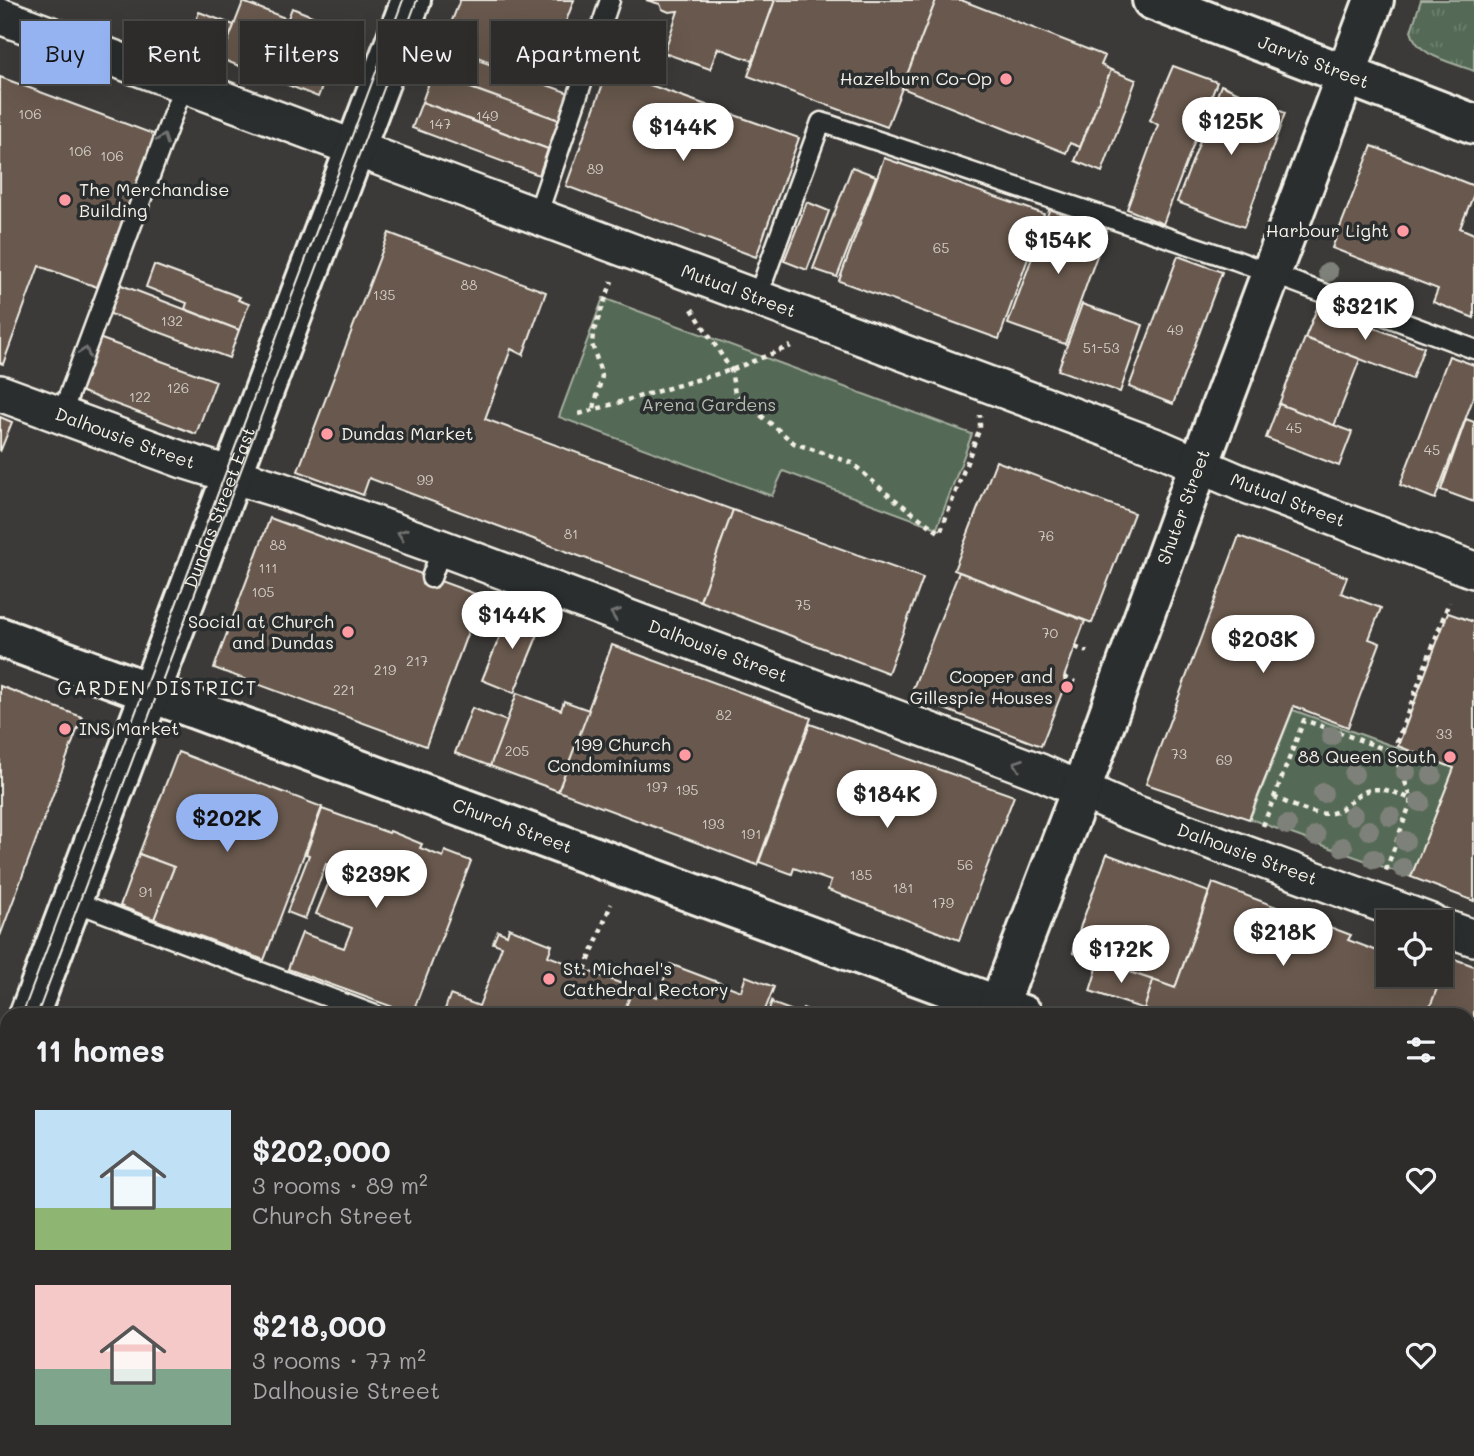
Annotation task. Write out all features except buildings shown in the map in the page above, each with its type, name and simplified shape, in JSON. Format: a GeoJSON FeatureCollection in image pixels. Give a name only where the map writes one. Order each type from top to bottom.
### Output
{"type":"FeatureCollection","features":[{"type":"Feature","properties":{"kind":"main road","name":"Dundas Street East"},"geometry":{"type":"LineString","coordinates":[[32,1008],[411,0]]}},
{"type":"Feature","properties":{"kind":"main road","name":"Jarvis Street"},"geometry":{"type":"LineString","coordinates":[[1152,0],[1474,124]]}},
{"type":"Feature","properties":{"kind":"main road","name":"Shuter Street"},"geometry":{"type":"LineString","coordinates":[[1007,1008],[1081,790],[1199,465],[1374,0]]}},
{"type":"Feature","properties":{"kind":"main road","name":"Church Street"},"geometry":{"type":"LineString","coordinates":[[4,644],[152,693],[995,1008]]}},
{"type":"Feature","properties":{"kind":"street","name":"Mutual Street"},"geometry":{"type":"LineString","coordinates":[[0,16],[124,62]]}},
{"type":"Feature","properties":{"kind":"street","name":"Mutual Street"},"geometry":{"type":"LineString","coordinates":[[184,84],[1162,449],[1248,486],[1474,570]]}},
{"type":"Feature","properties":{"kind":"street","name":"Dalhousie Street"},"geometry":{"type":"LineString","coordinates":[[4,395],[232,475],[437,563],[1027,767],[1126,810],[1398,910]]}},
{"type":"Feature","properties":{"kind":"street"},"geometry":{"type":"LineString","coordinates":[[1453,931],[1474,938]]}},
{"type":"Feature","properties":{"kind":"lane"},"geometry":{"type":"LineString","coordinates":[[537,216],[610,0]]}},
{"type":"Feature","properties":{"kind":"lane"},"geometry":{"type":"LineString","coordinates":[[61,416],[184,84]]}},
{"type":"Feature","properties":{"kind":"lane"},"geometry":{"type":"LineString","coordinates":[[757,298],[821,121],[1270,274],[1474,349]]}},
{"type":"Feature","properties":{"kind":"lane"},"geometry":{"type":"LineString","coordinates":[[73,901],[356,1008]]}},
{"type":"Feature","properties":{"kind":"path"},"geometry":{"type":"LineString","coordinates":[[594,409],[602,376],[592,344],[593,334],[612,281]]}},
{"type":"Feature","properties":{"kind":"path"},"geometry":{"type":"LineString","coordinates":[[690,305],[732,370],[735,394],[763,420],[794,443],[852,463],[940,533],[980,428],[980,415]]}},
{"type":"Feature","properties":{"kind":"path"},"geometry":{"type":"LineString","coordinates":[[579,414],[732,370],[795,344]]}},
{"type":"Feature","properties":{"kind":"path"},"geometry":{"type":"LineString","coordinates":[[1383,878],[1412,799],[1393,752],[1449,603]]}},
{"type":"Feature","properties":{"kind":"path"},"geometry":{"type":"LineString","coordinates":[[1075,647],[1087,652]]}},
{"type":"Feature","properties":{"kind":"path"},"geometry":{"type":"LineString","coordinates":[[1064,677],[1075,682]]}},
{"type":"Feature","properties":{"kind":"path"},"geometry":{"type":"LineString","coordinates":[[1260,833],[1304,720],[1393,752]]}},
{"type":"Feature","properties":{"kind":"path"},"geometry":{"type":"LineString","coordinates":[[1274,797],[1320,813],[1333,813],[1358,794],[1372,788],[1387,789],[1412,799]]}},
{"type":"Feature","properties":{"kind":"path"},"geometry":{"type":"LineString","coordinates":[[585,970],[611,904]]}},
{"type":"Feature","properties":{"kind":"green space"},"geometry":{"type":"Polygon","coordinates":[[[1421,0],[1474,0],[1474,71],[1436,57],[1420,47],[1411,31],[1421,0]]]}},
{"type":"Feature","properties":{"kind":"green space","name":"Arena Gardens"},"geometry":{"type":"Polygon","coordinates":[[[603,298],[972,434],[937,528],[783,471],[772,496],[559,417],[603,298]]]}},
{"type":"Feature","properties":{"kind":"green space"},"geometry":{"type":"Polygon","coordinates":[[[1293,710],[1454,768],[1411,877],[1250,819],[1293,710]]]}},
{"type":"Feature","properties":{"kind":"tram line"},"geometry":{"type":"LineString","coordinates":[[25,1008],[403,0]]}},
{"type":"Feature","properties":{"kind":"tram line"},"geometry":{"type":"LineString","coordinates":[[40,1008],[417,0]]}},
{"type":"Feature","properties":{"kind":"place","name":"Hazelburn Co-Op"},"geometry":{"type":"Point","coordinates":[1006,79]}},
{"type":"Feature","properties":{"kind":"place","name":"The Merchandise Building"},"geometry":{"type":"Point","coordinates":[65,200]}},
{"type":"Feature","properties":{"kind":"place","name":"Harbour Light"},"geometry":{"type":"Point","coordinates":[1403,231]}},
{"type":"Feature","properties":{"kind":"place","name":"Dundas Market"},"geometry":{"type":"Point","coordinates":[327,434]}},
{"type":"Feature","properties":{"kind":"place","name":"Social at Church and Dundas"},"geometry":{"type":"Point","coordinates":[348,632]}},
{"type":"Feature","properties":{"kind":"place","name":"Cooper and Gillespie Houses"},"geometry":{"type":"Point","coordinates":[1067,687]}},
{"type":"Feature","properties":{"kind":"place","name":"INS Market"},"geometry":{"type":"Point","coordinates":[65,729]}},
{"type":"Feature","properties":{"kind":"place","name":"199 Church Condominiums"},"geometry":{"type":"Point","coordinates":[685,755]}},
{"type":"Feature","properties":{"kind":"place","name":"88 Queen South"},"geometry":{"type":"Point","coordinates":[1450,757]}},
{"type":"Feature","properties":{"kind":"place","name":"St. Michael's Cathedral Rectory"},"geometry":{"type":"Point","coordinates":[549,979]}},
{"type":"Feature","properties":{"kind":"district","name":"GARDEN DISTRICT"},"geometry":{"type":"Point","coordinates":[158,688]}}]}
